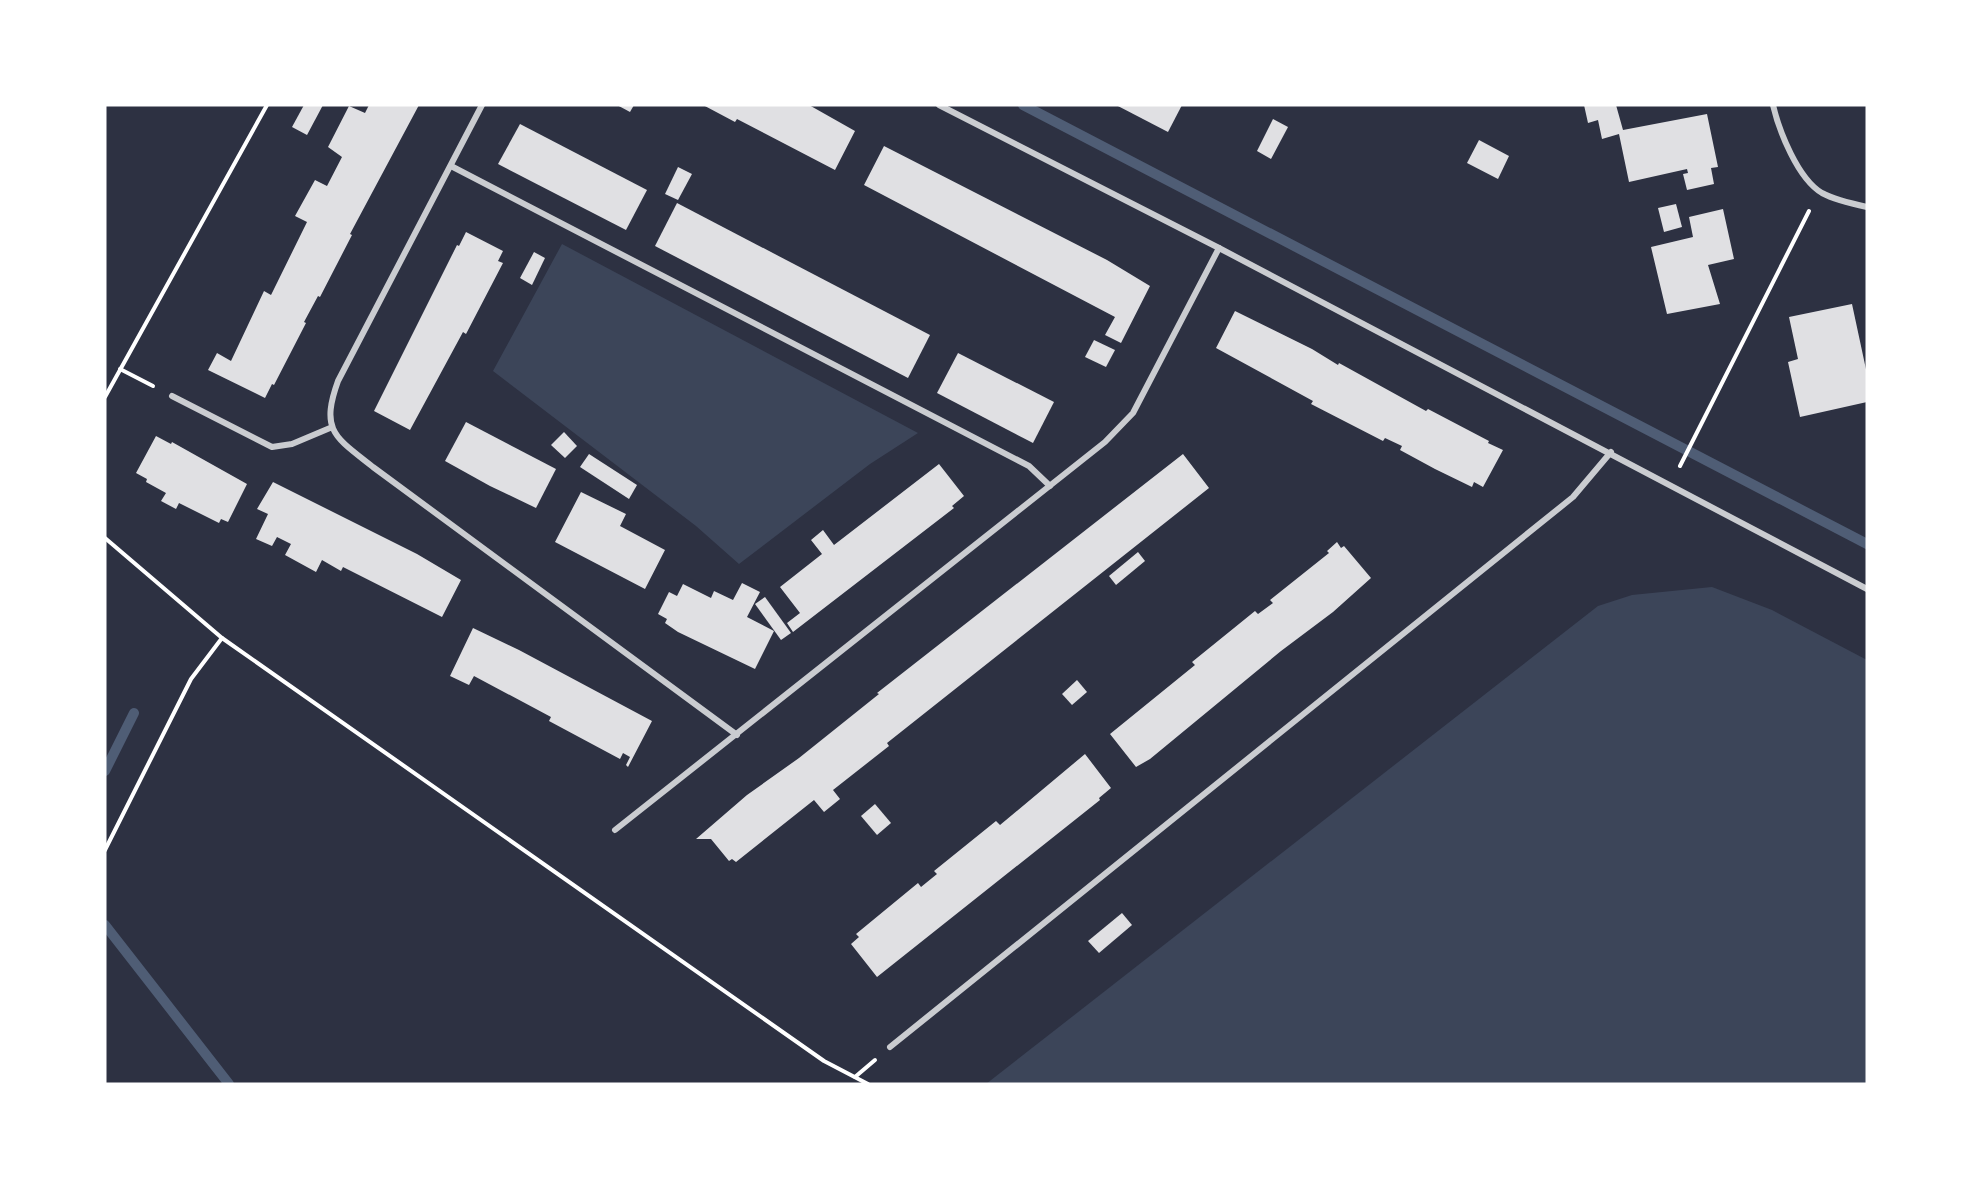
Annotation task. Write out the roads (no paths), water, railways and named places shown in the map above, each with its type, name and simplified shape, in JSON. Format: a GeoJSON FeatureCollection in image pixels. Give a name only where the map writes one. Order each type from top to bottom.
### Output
{"type":"FeatureCollection","features":[{"type":"Feature","properties":{"kind":"street"},"geometry":{"type":"LineString","coordinates":[[482,105],[338,381],[330,404],[330,428],[345,445],[373,467],[737,735]]}},
{"type":"Feature","properties":{"kind":"street"},"geometry":{"type":"LineString","coordinates":[[939,105],[1611,452],[1867,589]]}},
{"type":"Feature","properties":{"kind":"street"},"geometry":{"type":"LineString","coordinates":[[1773,105],[1778,126],[1794,162],[1821,192],[1867,207]]}},
{"type":"Feature","properties":{"kind":"street"},"geometry":{"type":"LineString","coordinates":[[451,166],[1029,466],[1050,486]]}},
{"type":"Feature","properties":{"kind":"street"},"geometry":{"type":"LineString","coordinates":[[615,830],[1105,442],[1133,413],[1219,248]]}},
{"type":"Feature","properties":{"kind":"street"},"geometry":{"type":"LineString","coordinates":[[172,396],[272,447],[292,444],[330,428]]}},
{"type":"Feature","properties":{"kind":"street"},"geometry":{"type":"LineString","coordinates":[[890,1047],[1573,497],[1611,452]]}},
{"type":"Feature","properties":{"kind":"waterway"},"geometry":{"type":"LineString","coordinates":[[1023,105],[1867,544]]}},
{"type":"Feature","properties":{"kind":"waterway"},"geometry":{"type":"LineString","coordinates":[[105,771],[134,713]]}},
{"type":"Feature","properties":{"kind":"waterway"},"geometry":{"type":"LineString","coordinates":[[105,925],[229,1084]]}}]}
